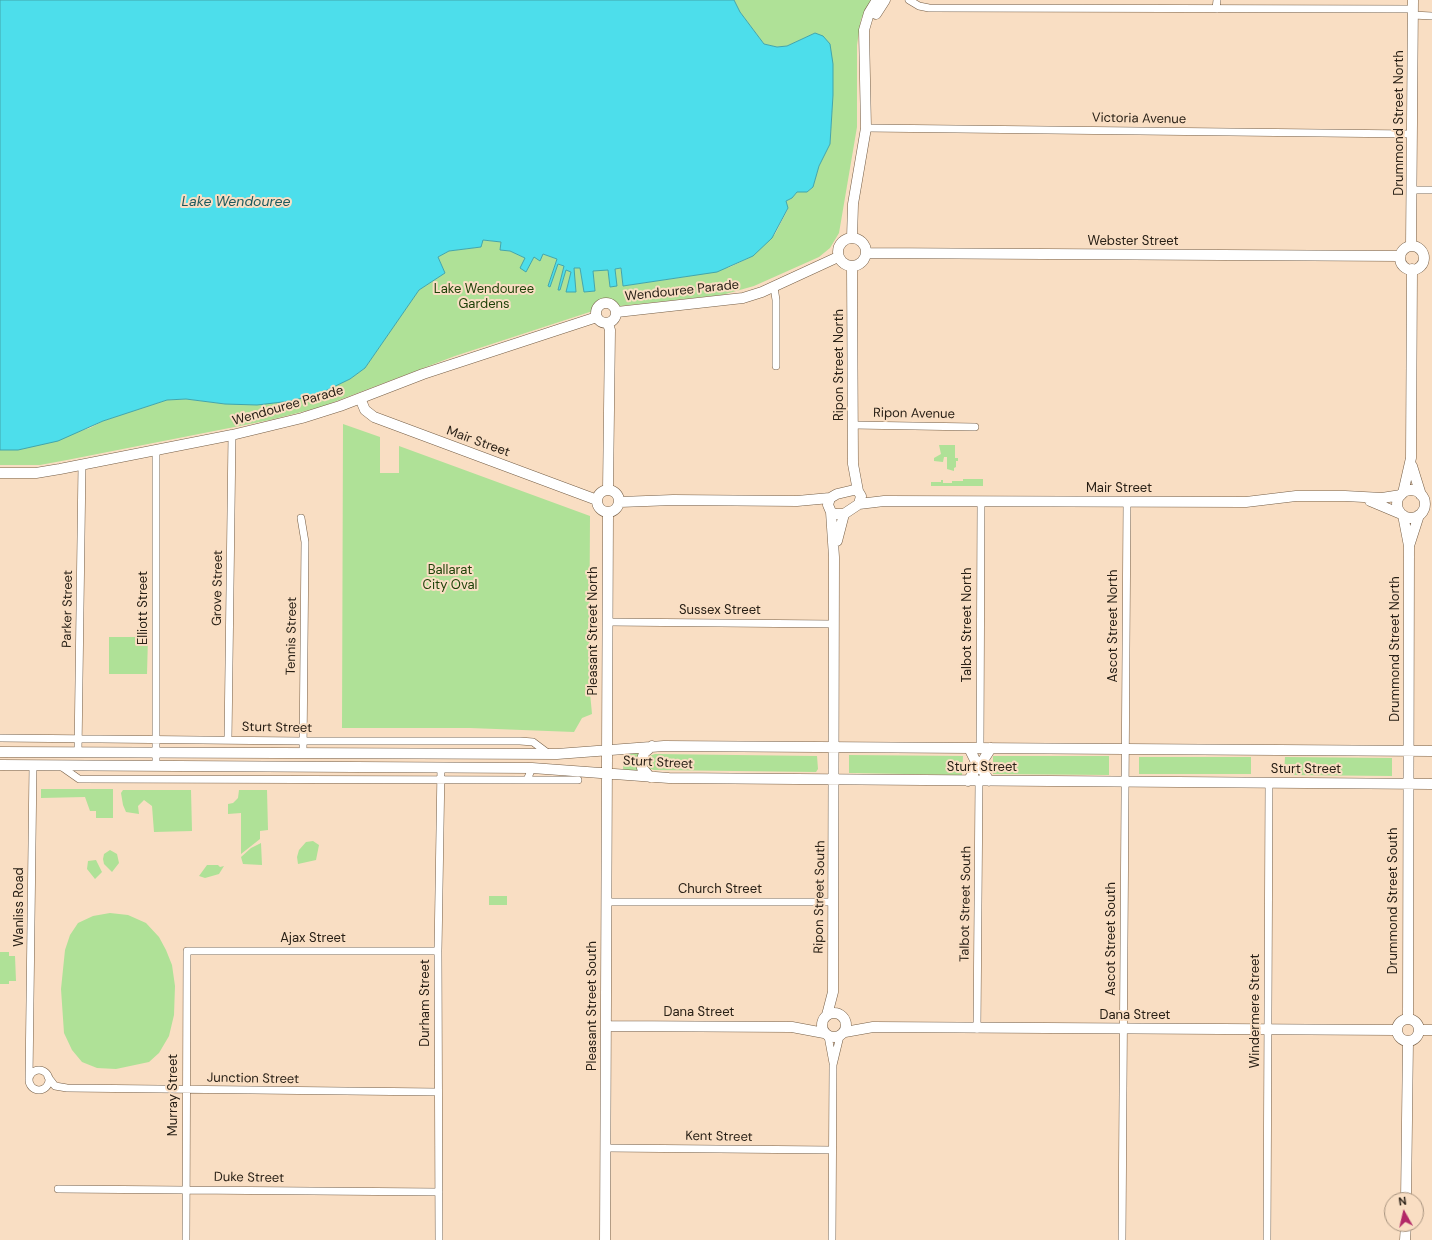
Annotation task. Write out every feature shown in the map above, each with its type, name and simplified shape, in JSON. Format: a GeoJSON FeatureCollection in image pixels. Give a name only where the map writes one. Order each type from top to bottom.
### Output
{"type":"FeatureCollection","features":[{"type":"Feature","properties":{"kind":"street"},"geometry":{"type":"LineString","coordinates":[[852,238],[853,204],[866,128],[865,25],[876,0]]}},
{"type":"Feature","properties":{"kind":"street"},"geometry":{"type":"LineString","coordinates":[[866,48],[875,16],[885,0]]}},
{"type":"Feature","properties":{"kind":"street"},"geometry":{"type":"LineString","coordinates":[[909,0],[919,6],[929,8],[1413,8],[1432,16]]}},
{"type":"Feature","properties":{"kind":"street"},"geometry":{"type":"LineString","coordinates":[[917,0],[929,8]]}},
{"type":"Feature","properties":{"kind":"street"},"geometry":{"type":"LineString","coordinates":[[1216,9],[1217,0]]}},
{"type":"Feature","properties":{"kind":"street"},"geometry":{"type":"LineString","coordinates":[[1289,0],[1289,8]]}},
{"type":"Feature","properties":{"kind":"street"},"geometry":{"type":"LineString","coordinates":[[1360,0],[1360,9]]}},
{"type":"Feature","properties":{"kind":"street","name":"Drummond Street North"},"geometry":{"type":"LineString","coordinates":[[1411,246],[1413,8]]}},
{"type":"Feature","properties":{"kind":"street","name":"Victoria Avenue"},"geometry":{"type":"LineString","coordinates":[[866,128],[1412,134]]}},
{"type":"Feature","properties":{"kind":"street"},"geometry":{"type":"LineString","coordinates":[[1412,190],[1432,190]]}},
{"type":"Feature","properties":{"kind":"street"},"geometry":{"type":"LineString","coordinates":[[852,238],[864,244],[866,253],[860,263],[852,266],[844,264],[838,257],[840,245],[843,241],[852,238]]}},
{"type":"Feature","properties":{"kind":"street"},"geometry":{"type":"LineString","coordinates":[[1411,246],[1419,249],[1428,256],[1420,265],[1412,269],[1402,264],[1400,256],[1404,249],[1411,246]]}},
{"type":"Feature","properties":{"kind":"street","name":"Webster Street"},"geometry":{"type":"LineString","coordinates":[[866,253],[1400,256]]}},
{"type":"Feature","properties":{"kind":"street","name":"Wendouree Parade"},"geometry":{"type":"LineString","coordinates":[[617,312],[737,300],[774,287],[838,257]]}},
{"type":"Feature","properties":{"kind":"street","name":"Ripon Street North"},"geometry":{"type":"LineString","coordinates":[[852,266],[853,464],[859,492]]}},
{"type":"Feature","properties":{"kind":"street","name":"Drummond Street North"},"geometry":{"type":"LineString","coordinates":[[1409,546],[1420,514],[1425,505],[1425,497],[1414,476],[1411,458],[1412,269]]}},
{"type":"Feature","properties":{"kind":"street"},"geometry":{"type":"LineString","coordinates":[[774,287],[776,300],[776,366]]}},
{"type":"Feature","properties":{"kind":"street"},"geometry":{"type":"LineString","coordinates":[[604,303],[610,304],[617,312],[615,320],[608,324],[601,322],[597,317],[596,310],[604,303]]}},
{"type":"Feature","properties":{"kind":"street","name":"Wendouree Parade"},"geometry":{"type":"LineString","coordinates":[[0,473],[36,473],[82,465],[232,435],[302,418],[422,374],[597,317]]}},
{"type":"Feature","properties":{"kind":"street"},"geometry":{"type":"LineString","coordinates":[[608,324],[610,330],[608,490]]}},
{"type":"Feature","properties":{"kind":"street","name":"Mair Street"},"geometry":{"type":"LineString","coordinates":[[360,398],[365,410],[374,417],[597,500]]}},
{"type":"Feature","properties":{"kind":"street","name":"Ripon Avenue"},"geometry":{"type":"LineString","coordinates":[[853,425],[975,427]]}},
{"type":"Feature","properties":{"kind":"street","name":"Grove Street"},"geometry":{"type":"LineString","coordinates":[[228,740],[232,435]]}},
{"type":"Feature","properties":{"kind":"street","name":"Elliott Street"},"geometry":{"type":"LineString","coordinates":[[156,450],[156,766]]}},
{"type":"Feature","properties":{"kind":"street","name":"Drummond Street North"},"geometry":{"type":"LineString","coordinates":[[1408,783],[1409,546],[1402,514],[1398,504],[1411,458]]}},
{"type":"Feature","properties":{"kind":"street","name":"Ripon Street North"},"geometry":{"type":"LineString","coordinates":[[847,491],[853,464]]}},
{"type":"Feature","properties":{"kind":"street","name":"Parker Street"},"geometry":{"type":"LineString","coordinates":[[78,752],[82,465]]}},
{"type":"Feature","properties":{"kind":"street"},"geometry":{"type":"LineString","coordinates":[[608,490],[617,494],[620,502],[617,509],[608,513],[599,509],[597,500],[600,493],[608,490]]}},
{"type":"Feature","properties":{"kind":"street"},"geometry":{"type":"LineString","coordinates":[[620,502],[673,500],[797,501],[830,498],[847,491],[859,492],[861,499],[859,504],[844,514],[835,514],[830,510],[797,501]]}},
{"type":"Feature","properties":{"kind":"street"},"geometry":{"type":"LineString","coordinates":[[1402,494],[1413,491],[1425,497]]}},
{"type":"Feature","properties":{"kind":"street","name":"Mair Street"},"geometry":{"type":"LineString","coordinates":[[859,492],[884,501]]}},
{"type":"Feature","properties":{"kind":"street","name":"Mair Street"},"geometry":{"type":"LineString","coordinates":[[859,504],[884,501],[1246,502],[1296,496],[1353,496],[1382,498],[1402,494]]}},
{"type":"Feature","properties":{"kind":"street","name":"Mair Street"},"geometry":{"type":"LineString","coordinates":[[1353,496],[1402,514]]}},
{"type":"Feature","properties":{"kind":"street"},"geometry":{"type":"LineString","coordinates":[[830,498],[828,505],[830,510],[834,557],[833,747]]}},
{"type":"Feature","properties":{"kind":"street","name":"Talbot Street North"},"geometry":{"type":"LineString","coordinates":[[974,748],[981,502]]}},
{"type":"Feature","properties":{"kind":"street","name":"Ascot Street North"},"geometry":{"type":"LineString","coordinates":[[1125,782],[1127,502]]}},
{"type":"Feature","properties":{"kind":"street"},"geometry":{"type":"LineString","coordinates":[[1402,514],[1411,518],[1432,510]]}},
{"type":"Feature","properties":{"kind":"street","name":"Pleasant Street North"},"geometry":{"type":"LineString","coordinates":[[607,773],[608,513]]}},
{"type":"Feature","properties":{"kind":"street"},"geometry":{"type":"LineString","coordinates":[[834,557],[844,514]]}},
{"type":"Feature","properties":{"kind":"street","name":"Tennis Street"},"geometry":{"type":"LineString","coordinates":[[301,518],[305,542],[303,754]]}},
{"type":"Feature","properties":{"kind":"street","name":"Sussex Street"},"geometry":{"type":"LineString","coordinates":[[607,622],[833,624]]}},
{"type":"Feature","properties":{"kind":"street","name":"Sturt Street"},"geometry":{"type":"LineString","coordinates":[[0,738],[302,741],[520,741],[534,742],[550,754]]}},
{"type":"Feature","properties":{"kind":"street"},"geometry":{"type":"LineString","coordinates":[[650,778],[642,768],[641,762],[644,753],[652,746]]}},
{"type":"Feature","properties":{"kind":"street","name":"Sturt Street"},"geometry":{"type":"LineString","coordinates":[[0,752],[550,754],[652,746],[1432,751]]}},
{"type":"Feature","properties":{"kind":"street","name":"Ripon Street South"},"geometry":{"type":"LineString","coordinates":[[825,1018],[833,992],[833,747]]}},
{"type":"Feature","properties":{"kind":"street"},"geometry":{"type":"LineString","coordinates":[[968,781],[976,769],[974,748]]}},
{"type":"Feature","properties":{"kind":"street"},"geometry":{"type":"LineString","coordinates":[[984,781],[982,762],[991,748]]}},
{"type":"Feature","properties":{"kind":"street","name":"Wanliss Road"},"geometry":{"type":"LineString","coordinates":[[29,1079],[33,765]]}},
{"type":"Feature","properties":{"kind":"street"},"geometry":{"type":"LineString","coordinates":[[59,765],[79,779],[578,780]]}},
{"type":"Feature","properties":{"kind":"street","name":"Sturt Street"},"geometry":{"type":"LineString","coordinates":[[2,766],[59,765],[532,768],[607,773],[650,778],[1432,784]]}},
{"type":"Feature","properties":{"kind":"street","name":"Durham Street"},"geometry":{"type":"LineString","coordinates":[[439,1240],[438,951],[441,767]]}},
{"type":"Feature","properties":{"kind":"street"},"geometry":{"type":"LineString","coordinates":[[527,780],[532,768]]}},
{"type":"Feature","properties":{"kind":"street","name":"Pleasant Street South"},"geometry":{"type":"LineString","coordinates":[[605,1240],[607,773]]}},
{"type":"Feature","properties":{"kind":"street","name":"Talbot Street South"},"geometry":{"type":"LineString","coordinates":[[978,1028],[984,781]]}},
{"type":"Feature","properties":{"kind":"street","name":"Ascot Street South"},"geometry":{"type":"LineString","coordinates":[[1122,1240],[1125,782]]}},
{"type":"Feature","properties":{"kind":"street","name":"Windermere Street"},"geometry":{"type":"LineString","coordinates":[[1267,1240],[1269,782]]}},
{"type":"Feature","properties":{"kind":"street","name":"Drummond Street South"},"geometry":{"type":"LineString","coordinates":[[1408,783],[1408,1018]]}},
{"type":"Feature","properties":{"kind":"street","name":"Church Street"},"geometry":{"type":"LineString","coordinates":[[606,902],[833,902]]}},
{"type":"Feature","properties":{"kind":"street","name":"Ajax Street"},"geometry":{"type":"LineString","coordinates":[[187,951],[438,951]]}},
{"type":"Feature","properties":{"kind":"street","name":"Murray Street"},"geometry":{"type":"LineString","coordinates":[[186,1240],[187,951]]}},
{"type":"Feature","properties":{"kind":"street"},"geometry":{"type":"LineString","coordinates":[[833,992],[847,1026],[833,1065]]}},
{"type":"Feature","properties":{"kind":"street"},"geometry":{"type":"LineString","coordinates":[[832,1240],[833,1065],[826,1034],[822,1027],[825,1018],[834,1013],[843,1018]]}},
{"type":"Feature","properties":{"kind":"street","name":"Dana Street"},"geometry":{"type":"LineString","coordinates":[[792,1027],[825,1018]]}},
{"type":"Feature","properties":{"kind":"street","name":"Dana Street"},"geometry":{"type":"LineString","coordinates":[[843,1018],[873,1027]]}},
{"type":"Feature","properties":{"kind":"street"},"geometry":{"type":"LineString","coordinates":[[1408,1018],[1415,1020],[1420,1030],[1417,1037],[1408,1041],[1400,1038],[1396,1030],[1400,1022],[1408,1018]]}},
{"type":"Feature","properties":{"kind":"street","name":"Dana Street"},"geometry":{"type":"LineString","coordinates":[[606,1026],[792,1027],[826,1034]]}},
{"type":"Feature","properties":{"kind":"street","name":"Dana Street"},"geometry":{"type":"LineString","coordinates":[[843,1034],[873,1027],[1396,1030]]}},
{"type":"Feature","properties":{"kind":"street"},"geometry":{"type":"LineString","coordinates":[[1420,1030],[1432,1030]]}},
{"type":"Feature","properties":{"kind":"street"},"geometry":{"type":"LineString","coordinates":[[826,1034],[834,1038],[843,1034]]}},
{"type":"Feature","properties":{"kind":"street"},"geometry":{"type":"LineString","coordinates":[[1406,1192],[1408,1041]]}},
{"type":"Feature","properties":{"kind":"street","name":"Wanliss Road"},"geometry":{"type":"LineString","coordinates":[[30,1050],[33,1062],[46,1074]]}},
{"type":"Feature","properties":{"kind":"street"},"geometry":{"type":"LineString","coordinates":[[35,1071],[46,1074],[47,1085],[41,1089],[32,1087],[29,1079],[35,1071]]}},
{"type":"Feature","properties":{"kind":"street","name":"Junction Street"},"geometry":{"type":"LineString","coordinates":[[46,1074],[55,1086],[68,1088],[438,1092]]}},
{"type":"Feature","properties":{"kind":"street","name":"Junction Street"},"geometry":{"type":"LineString","coordinates":[[41,1089],[57,1090],[68,1088]]}},
{"type":"Feature","properties":{"kind":"street","name":"Kent Street"},"geometry":{"type":"LineString","coordinates":[[605,1148],[832,1150]]}},
{"type":"Feature","properties":{"kind":"street","name":"Duke Street"},"geometry":{"type":"LineString","coordinates":[[58,1189],[439,1192]]}},
{"type":"Feature","properties":{"kind":"green space","name":"Lake Wendouree Gardens"},"geometry":{"type":"Polygon","coordinates":[[[734,0],[872,0],[861,19],[857,45],[857,127],[839,233],[830,248],[819,257],[754,286],[722,295],[602,308],[455,356],[321,407],[270,420],[40,465],[0,465],[0,450],[18,450],[90,428],[103,421],[167,400],[186,399],[225,404],[291,401],[321,393],[350,379],[365,368],[419,290],[445,273],[438,257],[449,251],[481,247],[482,240],[501,242],[500,250],[510,251],[525,258],[526,272],[534,257],[543,254],[557,259],[548,286],[550,287],[557,264],[564,266],[558,290],[560,290],[566,270],[571,272],[567,292],[576,292],[573,268],[580,268],[584,292],[595,291],[593,271],[608,269],[610,287],[616,286],[615,269],[621,268],[623,286],[684,277],[730,267],[753,256],[775,234],[788,209],[786,201],[792,198],[797,192],[807,192],[813,187],[819,166],[830,144],[833,95],[815,33],[787,46],[777,47],[764,44],[740,12],[734,0]]]}},
{"type":"Feature","properties":{"kind":"green space","name":"Ballarat City Oval"},"geometry":{"type":"Polygon","coordinates":[[[343,424],[380,437],[380,473],[399,473],[399,446],[590,516],[589,682],[592,714],[582,718],[574,732],[470,728],[342,728],[343,424]]]}},
{"type":"Feature","properties":{"kind":"green space"},"geometry":{"type":"Polygon","coordinates":[[[939,445],[955,445],[955,458],[958,458],[958,461],[956,461],[954,471],[947,469],[947,457],[944,457],[943,462],[934,461],[934,458],[941,454],[939,445]]]}},
{"type":"Feature","properties":{"kind":"green space"},"geometry":{"type":"Polygon","coordinates":[[[963,479],[983,479],[983,486],[931,486],[931,482],[941,482],[941,480],[943,480],[943,483],[952,483],[952,481],[963,481],[963,479]]]}},
{"type":"Feature","properties":{"kind":"green space"},"geometry":{"type":"Polygon","coordinates":[[[109,637],[148,637],[147,674],[109,674],[109,637]]]}},
{"type":"Feature","properties":{"kind":"green space"},"geometry":{"type":"Polygon","coordinates":[[[642,752],[641,772],[623,770],[624,754],[642,752]]]}},
{"type":"Feature","properties":{"kind":"green space"},"geometry":{"type":"Polygon","coordinates":[[[655,754],[817,756],[818,769],[816,772],[654,770],[648,768],[646,762],[649,756],[655,754]]]}},
{"type":"Feature","properties":{"kind":"green space"},"geometry":{"type":"Polygon","coordinates":[[[849,755],[963,756],[962,775],[849,773],[849,755]]]}},
{"type":"Feature","properties":{"kind":"green space"},"geometry":{"type":"Polygon","coordinates":[[[993,756],[1109,756],[1109,775],[993,774],[993,756]]]}},
{"type":"Feature","properties":{"kind":"green space"},"geometry":{"type":"Polygon","coordinates":[[[1139,757],[1251,757],[1251,774],[1139,774],[1139,757]]]}},
{"type":"Feature","properties":{"kind":"green space"},"geometry":{"type":"Polygon","coordinates":[[[1285,757],[1392,758],[1392,776],[1284,775],[1285,757]]]}},
{"type":"Feature","properties":{"kind":"green space"},"geometry":{"type":"Polygon","coordinates":[[[41,789],[113,789],[113,818],[96,818],[96,811],[90,811],[85,797],[41,798],[41,789]]]}},
{"type":"Feature","properties":{"kind":"green space"},"geometry":{"type":"Polygon","coordinates":[[[123,790],[191,790],[192,831],[154,832],[152,806],[144,800],[138,806],[139,814],[126,812],[121,793],[123,790]]]}},
{"type":"Feature","properties":{"kind":"green space"},"geometry":{"type":"Polygon","coordinates":[[[239,790],[267,790],[268,830],[260,831],[260,839],[241,854],[241,813],[228,814],[228,804],[233,803],[238,798],[239,790]]]}},
{"type":"Feature","properties":{"kind":"green space"},"geometry":{"type":"Polygon","coordinates":[[[313,841],[319,845],[316,860],[298,864],[297,857],[299,850],[306,842],[313,841]]]}},
{"type":"Feature","properties":{"kind":"green space"},"geometry":{"type":"Polygon","coordinates":[[[261,843],[262,865],[243,864],[241,857],[251,848],[261,843]]]}},
{"type":"Feature","properties":{"kind":"green space"},"geometry":{"type":"Polygon","coordinates":[[[110,850],[117,854],[119,863],[112,872],[104,864],[103,859],[104,854],[110,850]]]}},
{"type":"Feature","properties":{"kind":"green space"},"geometry":{"type":"Polygon","coordinates":[[[96,860],[102,872],[95,879],[87,869],[88,861],[96,860]]]}},
{"type":"Feature","properties":{"kind":"green space"},"geometry":{"type":"Polygon","coordinates":[[[207,865],[218,865],[220,867],[224,866],[219,874],[205,878],[199,876],[207,865]]]}},
{"type":"Feature","properties":{"kind":"green space"},"geometry":{"type":"Polygon","coordinates":[[[489,896],[507,896],[507,905],[489,905],[489,896]]]}},
{"type":"Feature","properties":{"kind":"green space"},"geometry":{"type":"Polygon","coordinates":[[[110,913],[128,915],[146,923],[159,937],[172,965],[175,986],[174,1015],[169,1036],[159,1053],[149,1062],[116,1069],[97,1068],[82,1062],[72,1050],[64,1033],[61,989],[65,950],[70,935],[78,923],[93,916],[110,913]]]}},
{"type":"Feature","properties":{"kind":"green space"},"geometry":{"type":"Polygon","coordinates":[[[0,952],[9,952],[9,956],[15,956],[16,981],[9,981],[9,984],[0,984],[0,952]]]}},
{"type":"Feature","properties":{"kind":"water","name":"Lake Wendouree"},"geometry":{"type":"Polygon","coordinates":[[[0,0],[734,0],[740,12],[764,44],[777,47],[787,46],[815,33],[823,36],[830,44],[833,64],[833,95],[830,144],[819,166],[813,187],[807,192],[797,192],[792,198],[786,201],[788,208],[772,238],[753,256],[717,272],[623,286],[621,268],[615,269],[617,286],[610,287],[608,270],[593,271],[595,291],[584,292],[580,268],[574,268],[576,292],[566,292],[571,272],[566,270],[560,290],[558,290],[564,266],[558,264],[550,287],[548,286],[557,259],[543,254],[540,261],[534,257],[526,272],[520,268],[525,258],[510,251],[500,250],[501,242],[483,240],[481,247],[449,251],[438,257],[445,273],[419,290],[365,368],[350,379],[321,393],[291,401],[257,405],[225,404],[186,399],[167,400],[103,421],[58,441],[18,450],[0,450],[0,0]]]}}]}
